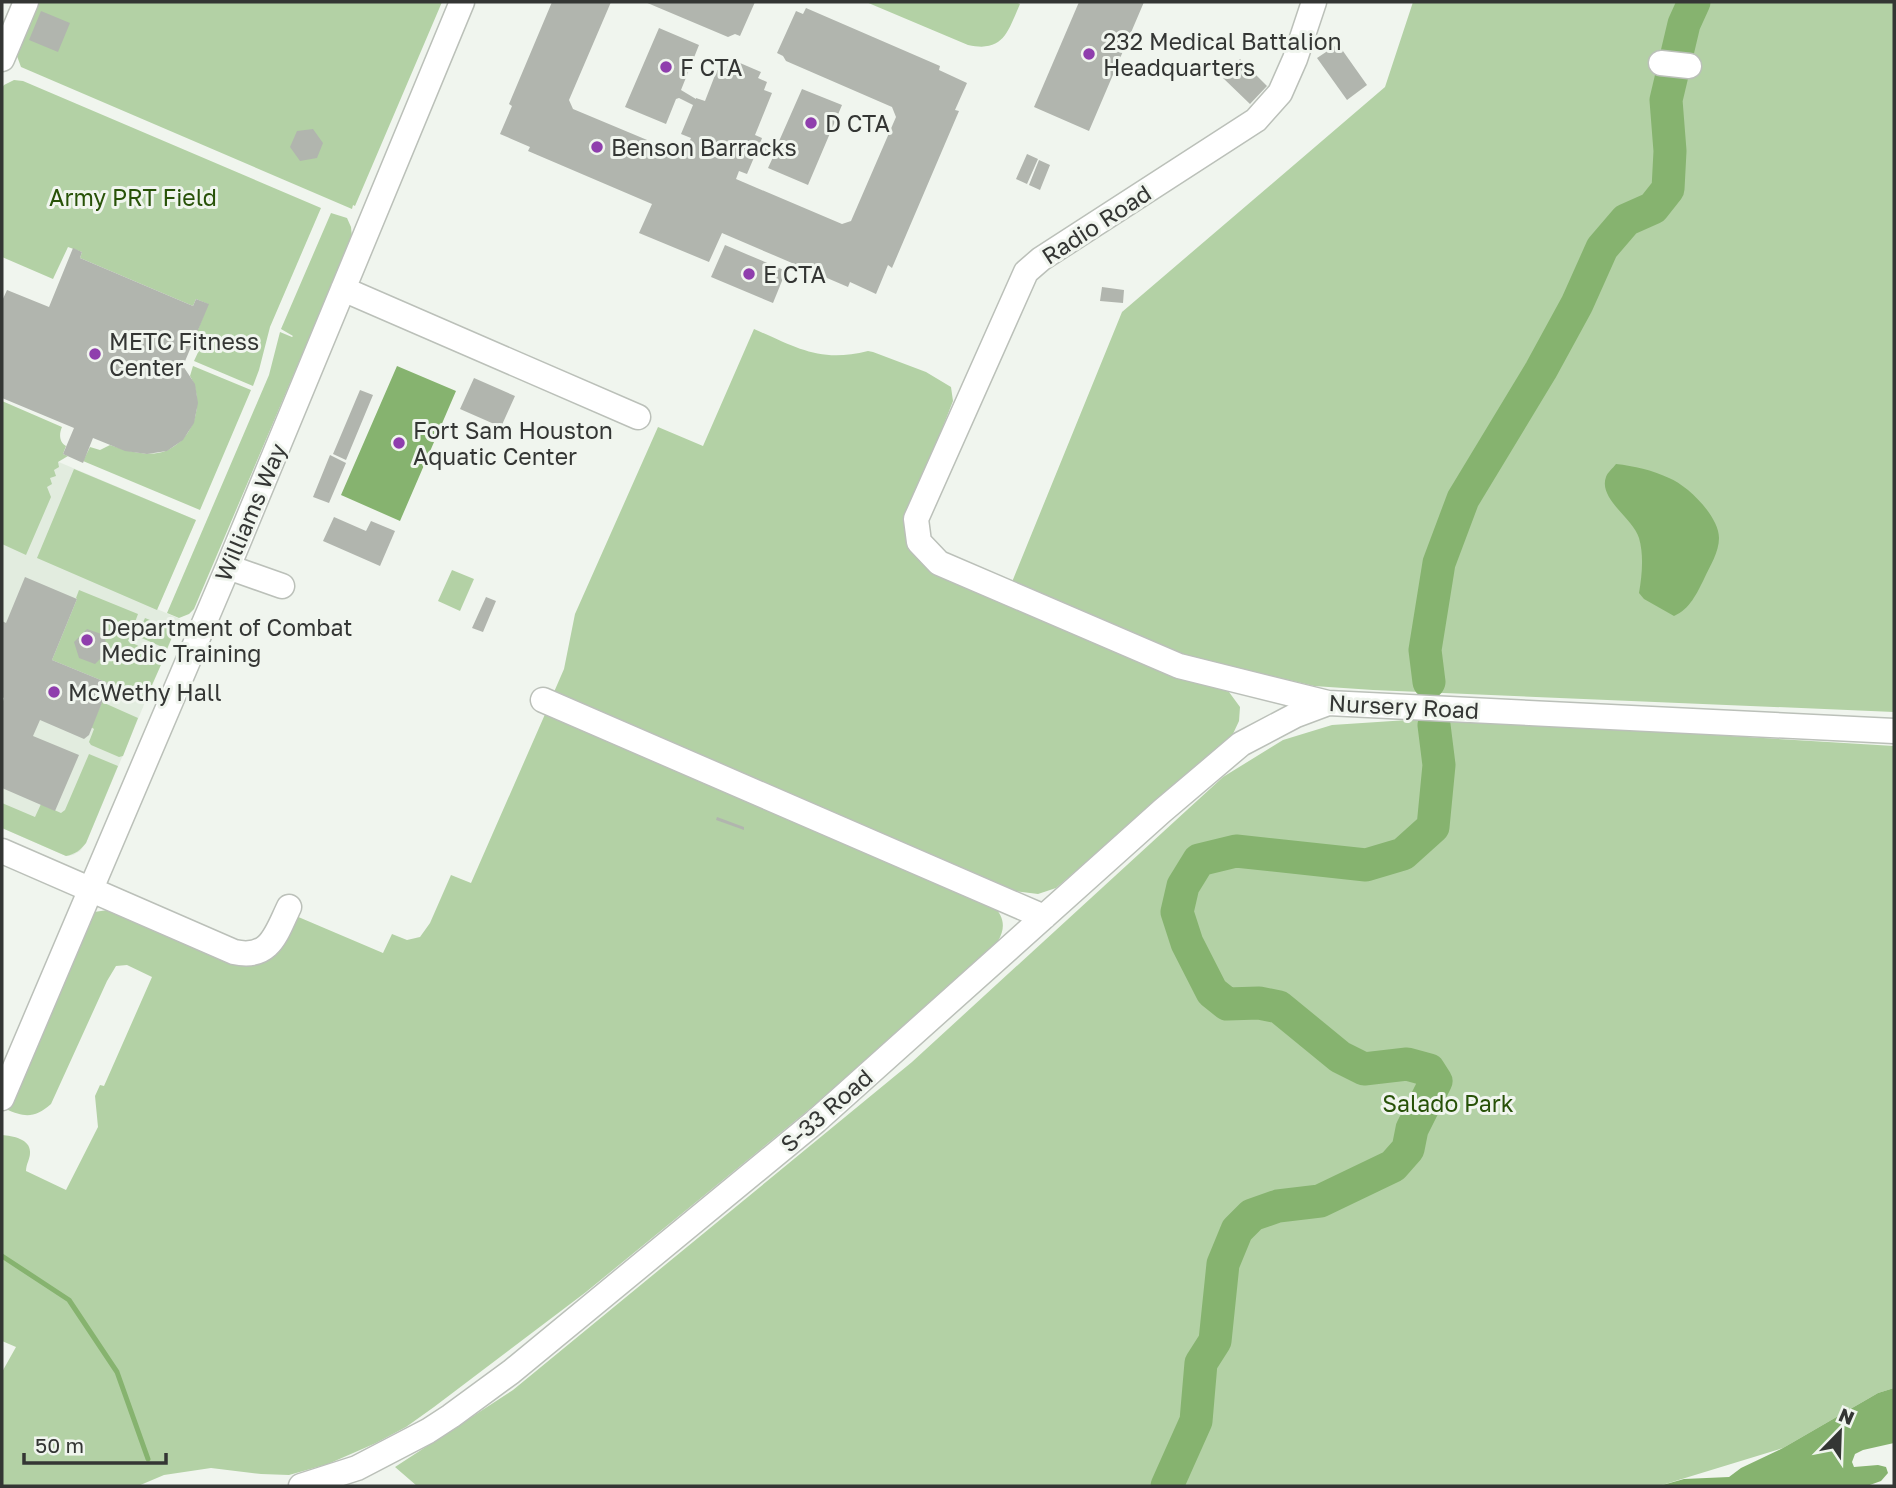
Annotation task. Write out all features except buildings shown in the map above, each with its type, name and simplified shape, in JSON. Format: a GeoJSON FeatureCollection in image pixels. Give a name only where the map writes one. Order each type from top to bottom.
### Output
{"type":"FeatureCollection","features":[{"type":"Feature","properties":{"kind":"street"},"geometry":{"type":"LineString","coordinates":[[2,59],[26,2]]}},
{"type":"Feature","properties":{"kind":"street","name":"Williams Way"},"geometry":{"type":"LineString","coordinates":[[2,1098],[228,567],[462,2]]}},
{"type":"Feature","properties":{"kind":"street","name":"Radio Road"},"geometry":{"type":"LineString","coordinates":[[939,563],[919,542],[916,519],[1026,272],[1041,259],[1256,120],[1280,93],[1295,59],[1314,2]]}},
{"type":"Feature","properties":{"kind":"street"},"geometry":{"type":"LineString","coordinates":[[1661,63],[1689,66]]}},
{"type":"Feature","properties":{"kind":"street"},"geometry":{"type":"LineString","coordinates":[[343,289],[638,417]]}},
{"type":"Feature","properties":{"kind":"street","name":"Nursery Road"},"geometry":{"type":"LineString","coordinates":[[939,563],[1180,666],[1328,703],[1894,731]]}},
{"type":"Feature","properties":{"kind":"street"},"geometry":{"type":"LineString","coordinates":[[228,567],[282,586]]}},
{"type":"Feature","properties":{"kind":"street"},"geometry":{"type":"LineString","coordinates":[[544,700],[1044,917]]}},
{"type":"Feature","properties":{"kind":"street","name":"S-33 Road"},"geometry":{"type":"LineString","coordinates":[[301,1486],[358,1468],[452,1416],[511,1371],[816,1121],[1162,811],[1241,744],[1296,715],[1328,703]]}},
{"type":"Feature","properties":{"kind":"street"},"geometry":{"type":"LineString","coordinates":[[2,851],[244,954],[260,951],[272,942],[289,907]]}},
{"type":"Feature","properties":{"kind":"shaded area","name":"Fort Sam Houston Aquatic Center"},"geometry":{"type":"Polygon","coordinates":[[[397,366],[456,391],[400,521],[341,495],[397,366]]]}},
{"type":"Feature","properties":{"kind":"shaded area","name":"Department of Combat Medic Training"},"geometry":{"type":"Polygon","coordinates":[[[2,438],[196,520],[157,609],[180,619],[86,843],[73,855],[66,856],[2,828],[2,438]]]}},
{"type":"Feature","properties":{"kind":"shaded area"},"geometry":{"type":"Polygon","coordinates":[[[1616,464],[1650,471],[1676,482],[1701,502],[1718,529],[1718,548],[1696,595],[1689,605],[1674,616],[1644,599],[1639,593],[1642,551],[1639,538],[1611,501],[1605,485],[1607,475],[1616,464]]]}},
{"type":"Feature","properties":{"kind":"shaded area"},"geometry":{"type":"Polygon","coordinates":[[[1894,1388],[1894,1443],[1863,1450],[1855,1454],[1852,1462],[1854,1467],[1886,1467],[1888,1473],[1881,1481],[1867,1486],[1659,1486],[1684,1479],[1729,1477],[1878,1393],[1894,1388]]]}},
{"type":"Feature","properties":{"kind":"green space"},"geometry":{"type":"Polygon","coordinates":[[[33,2],[442,2],[352,209],[21,67],[14,48],[33,2]]]}},
{"type":"Feature","properties":{"kind":"green space"},"geometry":{"type":"Polygon","coordinates":[[[866,2],[1020,4],[1003,38],[990,46],[980,47],[968,45],[866,2]]]}},
{"type":"Feature","properties":{"kind":"green space"},"geometry":{"type":"Polygon","coordinates":[[[1413,2],[1894,2],[1894,712],[1314,686],[1180,654],[1012,582],[1122,312],[1385,87],[1413,2]]]}},
{"type":"Feature","properties":{"kind":"green space","name":"Army PRT Field"},"geometry":{"type":"Polygon","coordinates":[[[14,80],[23,81],[321,208],[270,327],[253,386],[194,361],[201,346],[193,342],[208,304],[196,299],[193,306],[80,258],[82,252],[68,247],[53,279],[2,257],[2,88],[14,80]]]}},
{"type":"Feature","properties":{"kind":"green space"},"geometry":{"type":"Polygon","coordinates":[[[331,213],[347,218],[352,237],[194,609],[179,618],[167,613],[269,375],[280,332],[293,336],[281,329],[331,213]]]}},
{"type":"Feature","properties":{"kind":"green space"},"geometry":{"type":"Polygon","coordinates":[[[754,329],[810,352],[836,355],[873,352],[926,372],[951,387],[953,401],[915,498],[907,528],[908,549],[929,570],[1229,692],[1240,707],[1239,721],[1232,736],[1056,888],[1038,894],[1015,891],[554,692],[564,669],[575,614],[658,427],[703,446],[754,329]]]}},
{"type":"Feature","properties":{"kind":"green space"},"geometry":{"type":"Polygon","coordinates":[[[193,366],[251,390],[200,510],[83,461],[90,447],[100,450],[110,445],[146,454],[168,450],[177,444],[185,437],[195,418],[197,397],[190,376],[193,366]]]}},
{"type":"Feature","properties":{"kind":"green space"},"geometry":{"type":"Polygon","coordinates":[[[2,401],[62,427],[60,438],[66,446],[63,454],[68,456],[58,462],[59,467],[54,470],[56,476],[50,478],[52,484],[47,487],[51,497],[26,555],[2,544],[2,401]]]}},
{"type":"Feature","properties":{"kind":"green space"},"geometry":{"type":"Polygon","coordinates":[[[74,469],[196,520],[157,610],[37,558],[74,469]]]}},
{"type":"Feature","properties":{"kind":"green space"},"geometry":{"type":"Polygon","coordinates":[[[452,570],[474,579],[460,611],[438,601],[452,570]]]}},
{"type":"Feature","properties":{"kind":"green space"},"geometry":{"type":"Polygon","coordinates":[[[79,590],[138,614],[128,641],[164,658],[144,703],[108,687],[108,683],[52,660],[79,590]]]}},
{"type":"Feature","properties":{"kind":"green space"},"geometry":{"type":"Polygon","coordinates":[[[145,618],[175,630],[167,649],[137,636],[145,618]]]}},
{"type":"Feature","properties":{"kind":"green space"},"geometry":{"type":"Polygon","coordinates":[[[102,702],[138,718],[123,756],[119,757],[89,742],[94,729],[91,727],[102,702]]]}},
{"type":"Feature","properties":{"kind":"green space"},"geometry":{"type":"Polygon","coordinates":[[[546,712],[993,905],[1003,922],[998,941],[844,1081],[586,1292],[406,1427],[328,1464],[289,1475],[211,1468],[164,1475],[138,1486],[2,1486],[2,1372],[16,1347],[2,1341],[2,1135],[16,1137],[28,1144],[30,1153],[26,1171],[66,1190],[98,1127],[95,1096],[100,1085],[104,1086],[152,977],[127,965],[116,966],[51,1104],[30,1115],[6,1109],[94,912],[108,910],[267,960],[281,946],[296,916],[383,953],[392,934],[407,940],[420,937],[430,923],[451,875],[471,883],[546,712]]]}},
{"type":"Feature","properties":{"kind":"green space","name":"Salado Park"},"geometry":{"type":"Polygon","coordinates":[[[1438,718],[1894,746],[1894,1388],[1878,1393],[1783,1448],[1659,1486],[417,1486],[395,1467],[513,1390],[912,1062],[1223,777],[1283,740],[1332,725],[1438,718]]]}},
{"type":"Feature","properties":{"kind":"green space"},"geometry":{"type":"Polygon","coordinates":[[[89,754],[118,766],[86,843],[80,850],[66,856],[2,828],[2,803],[35,817],[41,804],[61,813],[65,810],[89,754]]]}},
{"type":"Feature","properties":{"kind":"waterway"},"geometry":{"type":"LineString","coordinates":[[1429,682],[1425,650],[1439,563],[1463,499],[1541,370],[1577,304],[1602,248],[1626,220],[1653,208],[1668,189],[1670,151],[1666,100],[1684,24],[1694,2]]}},
{"type":"Feature","properties":{"kind":"waterway"},"geometry":{"type":"LineString","coordinates":[[1167,1486],[1196,1421],[1201,1363],[1215,1341],[1223,1264],[1237,1230],[1252,1215],[1278,1206],[1320,1201],[1393,1166],[1408,1149],[1412,1129],[1436,1081],[1429,1070],[1407,1064],[1364,1069],[1340,1057],[1279,1007],[1259,1003],[1227,1004],[1212,992],[1187,943],[1177,912],[1183,886],[1199,860],[1236,851],[1366,865],[1403,854],[1433,827],[1439,765],[1434,725]]}},
{"type":"Feature","properties":{"kind":"waterway"},"geometry":{"type":"LineString","coordinates":[[2,1256],[69,1300],[117,1372],[148,1459]]}},
{"type":"Feature","properties":{"kind":"place","name":"232 Medical Battalion Headquarters"},"geometry":{"type":"Point","coordinates":[1089,54]}},
{"type":"Feature","properties":{"kind":"place","name":"F CTA"},"geometry":{"type":"Point","coordinates":[666,67]}},
{"type":"Feature","properties":{"kind":"place","name":"D CTA"},"geometry":{"type":"Point","coordinates":[811,123]}},
{"type":"Feature","properties":{"kind":"place","name":"Benson Barracks"},"geometry":{"type":"Point","coordinates":[597,147]}},
{"type":"Feature","properties":{"kind":"place","name":"E CTA"},"geometry":{"type":"Point","coordinates":[749,274]}},
{"type":"Feature","properties":{"kind":"place","name":"METC Fitness Center"},"geometry":{"type":"Point","coordinates":[95,354]}},
{"type":"Feature","properties":{"kind":"place","name":"Fort Sam Houston Aquatic Center"},"geometry":{"type":"Point","coordinates":[399,443]}},
{"type":"Feature","properties":{"kind":"place","name":"Department of Combat Medic Training"},"geometry":{"type":"Point","coordinates":[87,640]}},
{"type":"Feature","properties":{"kind":"place","name":"McWethy Hall"},"geometry":{"type":"Point","coordinates":[54,692]}}]}
